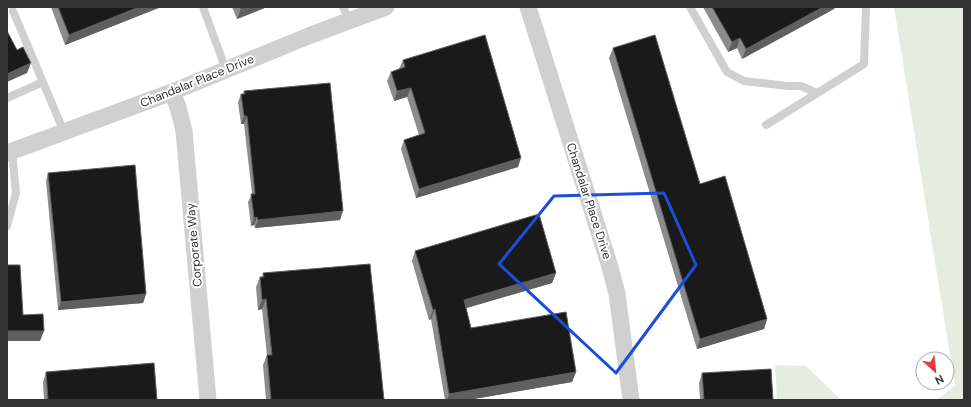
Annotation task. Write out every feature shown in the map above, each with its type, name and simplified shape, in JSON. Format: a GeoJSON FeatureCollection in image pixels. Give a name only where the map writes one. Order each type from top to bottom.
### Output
{"type":"FeatureCollection","features":[{"type":"Feature","properties":{"kind":"street","name":"Chandalar Place Drive"},"geometry":{"type":"LineString","coordinates":[[9,152],[172,92],[226,70],[346,14],[386,7]]}},
{"type":"Feature","properties":{"kind":"street","name":"Chandalar Place Drive"},"geometry":{"type":"LineString","coordinates":[[528,7],[610,267],[617,294],[631,400]]}},
{"type":"Feature","properties":{"kind":"street","name":"Corporate Way"},"geometry":{"type":"LineString","coordinates":[[172,92],[178,107],[184,131],[208,400]]}},
{"type":"Feature","properties":{"kind":"lane"},"geometry":{"type":"LineString","coordinates":[[203,7],[226,70]]}},
{"type":"Feature","properties":{"kind":"lane"},"geometry":{"type":"LineString","coordinates":[[690,7],[727,72],[744,81],[801,86],[817,93]]}},
{"type":"Feature","properties":{"kind":"lane"},"geometry":{"type":"LineString","coordinates":[[766,124],[864,64],[866,7]]}},
{"type":"Feature","properties":{"kind":"lane"},"geometry":{"type":"LineString","coordinates":[[13,12],[64,132]]}},
{"type":"Feature","properties":{"kind":"lane"},"geometry":{"type":"LineString","coordinates":[[7,98],[43,82]]}},
{"type":"Feature","properties":{"kind":"lane"},"geometry":{"type":"LineString","coordinates":[[7,226],[16,193],[9,152]]}},
{"type":"Feature","properties":{"kind":"highlighted area"},"geometry":{"type":"Polygon","coordinates":[[[664,193],[696,265],[616,373],[499,264],[554,196],[664,193]]]}},
{"type":"Feature","properties":{"kind":"shaded area"},"geometry":{"type":"Polygon","coordinates":[[[894,7],[964,7],[964,400],[936,400],[948,391],[955,391],[955,351],[949,351],[894,7]]]}},
{"type":"Feature","properties":{"kind":"shaded area"},"geometry":{"type":"Polygon","coordinates":[[[775,365],[806,366],[841,400],[777,400],[775,365]]]}},
{"type":"Feature","properties":{"kind":"building"},"geometry":{"type":"Polygon","coordinates":[[[58,7],[139,7],[69,35],[58,7]]]}},
{"type":"Feature","properties":{"kind":"building"},"geometry":{"type":"Polygon","coordinates":[[[712,7],[823,7],[746,49],[740,38],[732,42],[712,7]]]}},
{"type":"Feature","properties":{"kind":"building"},"geometry":{"type":"Polygon","coordinates":[[[7,31],[17,50],[23,47],[31,63],[7,74],[7,31]]]}},
{"type":"Feature","properties":{"kind":"building"},"geometry":{"type":"Polygon","coordinates":[[[485,35],[521,158],[419,189],[404,140],[425,133],[411,88],[397,91],[391,72],[405,67],[403,60],[485,35]]]}},
{"type":"Feature","properties":{"kind":"building"},"geometry":{"type":"Polygon","coordinates":[[[655,35],[700,184],[725,176],[767,319],[700,339],[613,48],[655,35]]]}},
{"type":"Feature","properties":{"kind":"building"},"geometry":{"type":"Polygon","coordinates":[[[330,83],[343,211],[258,220],[257,217],[254,218],[251,194],[255,194],[247,116],[244,116],[241,94],[245,94],[244,91],[330,83]]]}},
{"type":"Feature","properties":{"kind":"building"},"geometry":{"type":"Polygon","coordinates":[[[135,165],[146,294],[61,302],[48,173],[135,165]]]}},
{"type":"Feature","properties":{"kind":"building"},"geometry":{"type":"Polygon","coordinates":[[[539,214],[556,273],[464,300],[471,328],[566,312],[576,372],[449,394],[435,309],[433,310],[415,251],[539,214]]]}},
{"type":"Feature","properties":{"kind":"building"},"geometry":{"type":"Polygon","coordinates":[[[370,264],[384,400],[271,400],[267,355],[272,355],[266,299],[262,300],[260,277],[264,277],[263,273],[370,264]]]}},
{"type":"Feature","properties":{"kind":"building"},"geometry":{"type":"Polygon","coordinates":[[[7,265],[20,265],[23,315],[43,314],[44,331],[7,331],[7,265]]]}},
{"type":"Feature","properties":{"kind":"building"},"geometry":{"type":"Polygon","coordinates":[[[154,363],[157,400],[48,400],[46,372],[154,363]]]}},
{"type":"Feature","properties":{"kind":"building"},"geometry":{"type":"Polygon","coordinates":[[[771,369],[773,400],[704,400],[702,373],[771,369]]]}}]}
